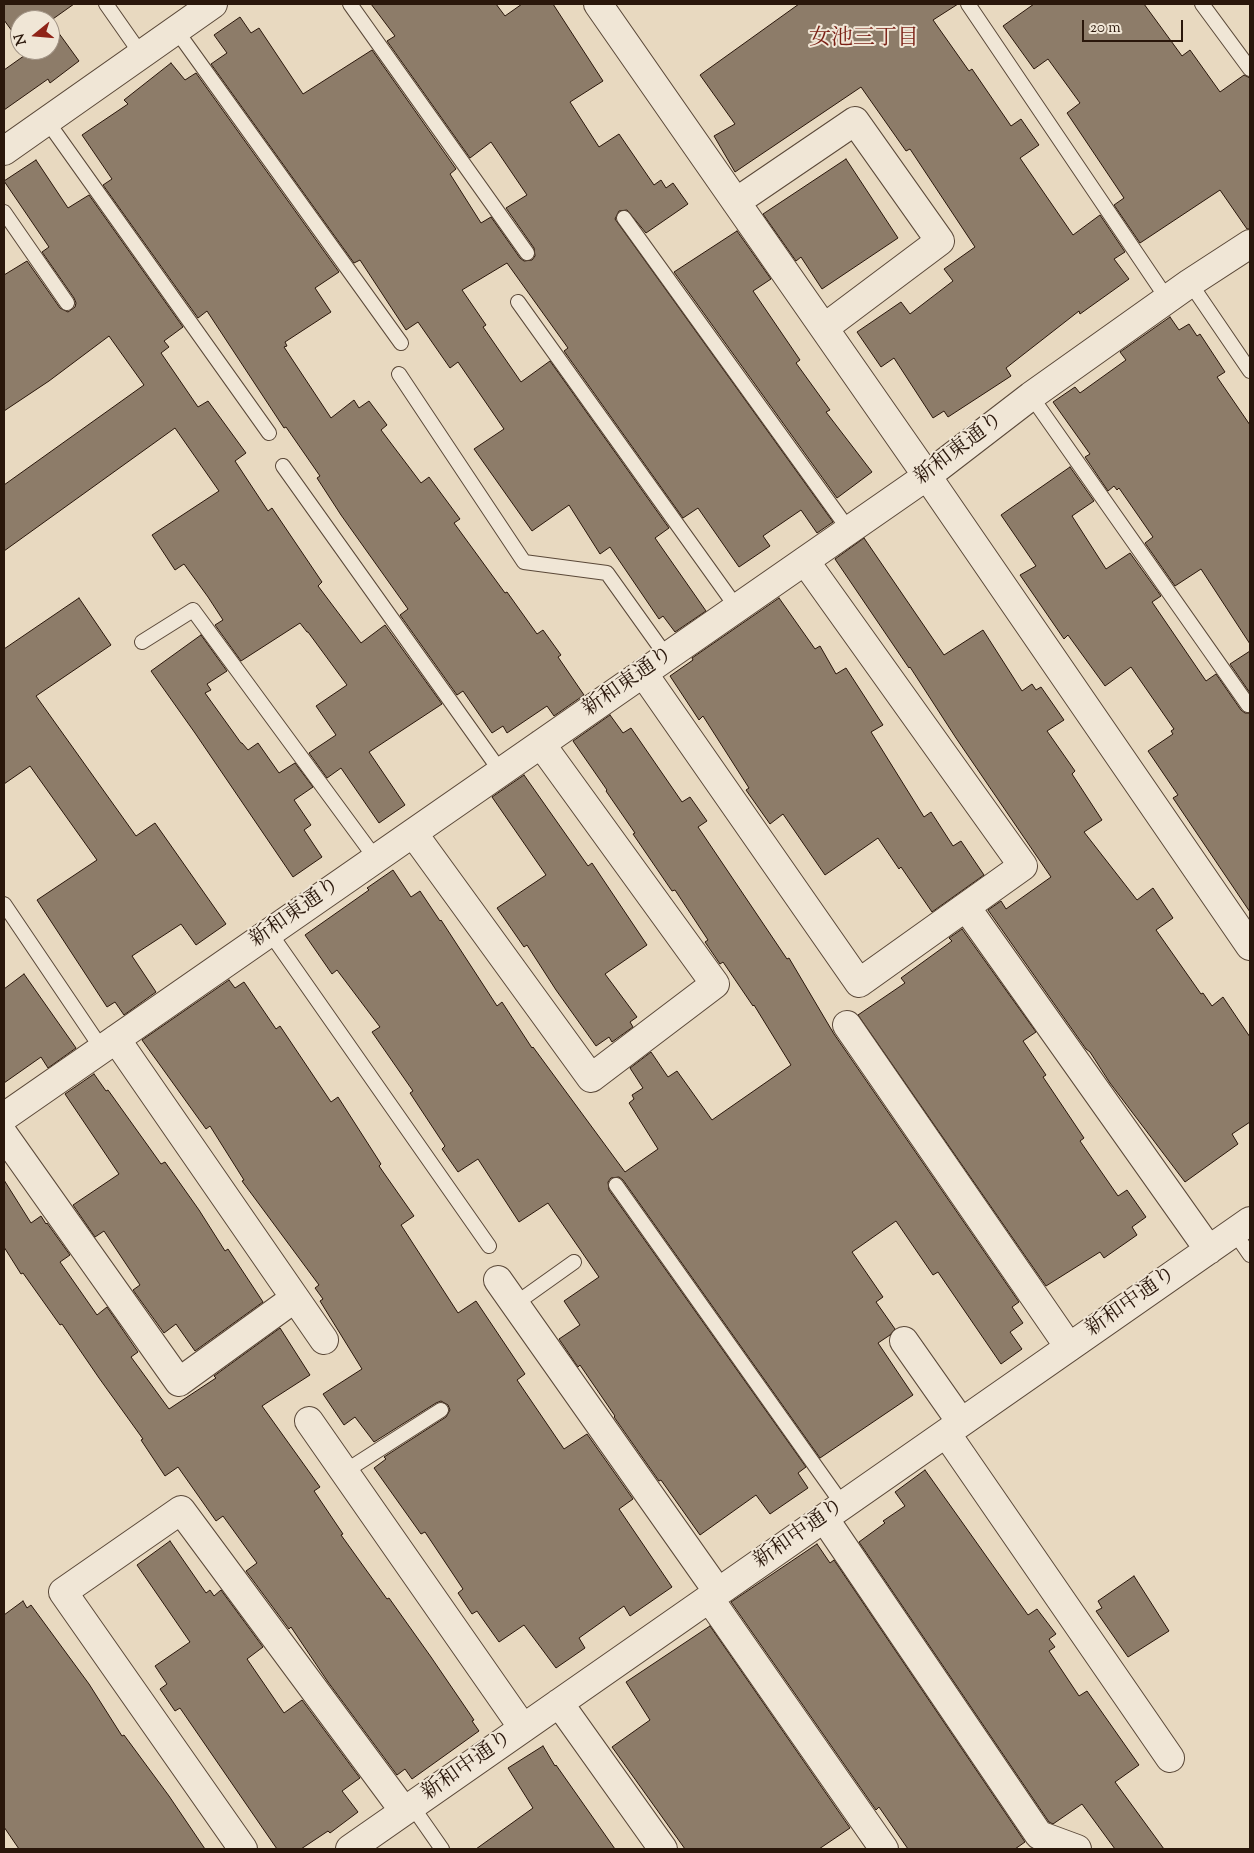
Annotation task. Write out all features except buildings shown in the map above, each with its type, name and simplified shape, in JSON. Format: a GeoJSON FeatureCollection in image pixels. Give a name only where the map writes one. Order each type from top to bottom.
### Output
{"type":"FeatureCollection","features":[{"type":"Feature","properties":{"kind":"street"},"geometry":{"type":"LineString","coordinates":[[4,151],[213,4]]}},
{"type":"Feature","properties":{"kind":"street"},"geometry":{"type":"LineString","coordinates":[[598,4],[927,476],[1250,946]]}},
{"type":"Feature","properties":{"kind":"street"},"geometry":{"type":"LineString","coordinates":[[736,202],[855,121],[940,241],[824,328]]}},
{"type":"Feature","properties":{"kind":"street","name":"新和東通り"},"geometry":{"type":"LineString","coordinates":[[4,1117],[927,476],[1032,396],[1190,283],[1250,244]]}},
{"type":"Feature","properties":{"kind":"street"},"geometry":{"type":"LineString","coordinates":[[643,673],[859,983],[1023,866],[805,561]]}},
{"type":"Feature","properties":{"kind":"street"},"geometry":{"type":"LineString","coordinates":[[413,833],[591,1078],[715,984],[540,744]]}},
{"type":"Feature","properties":{"kind":"street"},"geometry":{"type":"LineString","coordinates":[[966,907],[1209,1250]]}},
{"type":"Feature","properties":{"kind":"street"},"geometry":{"type":"LineString","coordinates":[[847,1024],[1069,1347]]}},
{"type":"Feature","properties":{"kind":"street"},"geometry":{"type":"LineString","coordinates":[[109,1044],[324,1340]]}},
{"type":"Feature","properties":{"kind":"street"},"geometry":{"type":"LineString","coordinates":[[4,1135],[179,1382],[295,1298]]}},
{"type":"Feature","properties":{"kind":"street","name":"新和中通り"},"geometry":{"type":"LineString","coordinates":[[350,1849],[1242,1227]]}},
{"type":"Feature","properties":{"kind":"street"},"geometry":{"type":"LineString","coordinates":[[498,1280],[714,1595],[884,1849]]}},
{"type":"Feature","properties":{"kind":"street"},"geometry":{"type":"LineString","coordinates":[[904,1341],[954,1428],[1170,1758]]}},
{"type":"Feature","properties":{"kind":"street"},"geometry":{"type":"LineString","coordinates":[[309,1421],[524,1728]]}},
{"type":"Feature","properties":{"kind":"street"},"geometry":{"type":"LineString","coordinates":[[243,1849],[63,1592],[181,1510],[408,1808]]}},
{"type":"Feature","properties":{"kind":"street"},"geometry":{"type":"LineString","coordinates":[[834,1512],[1039,1835],[1077,1849]]}},
{"type":"Feature","properties":{"kind":"street"},"geometry":{"type":"LineString","coordinates":[[559,1703],[663,1849]]}},
{"type":"Feature","properties":{"kind":"lane"},"geometry":{"type":"LineString","coordinates":[[106,4],[141,54]]}},
{"type":"Feature","properties":{"kind":"lane"},"geometry":{"type":"LineString","coordinates":[[350,4],[527,253]]}},
{"type":"Feature","properties":{"kind":"lane"},"geometry":{"type":"LineString","coordinates":[[968,4],[1168,300]]}},
{"type":"Feature","properties":{"kind":"lane"},"geometry":{"type":"LineString","coordinates":[[1202,4],[1250,70]]}},
{"type":"Feature","properties":{"kind":"lane"},"geometry":{"type":"LineString","coordinates":[[176,30],[401,343]]}},
{"type":"Feature","properties":{"kind":"lane"},"geometry":{"type":"LineString","coordinates":[[47,121],[269,433]]}},
{"type":"Feature","properties":{"kind":"lane"},"geometry":{"type":"LineString","coordinates":[[4,212],[67,303]]}},
{"type":"Feature","properties":{"kind":"lane"},"geometry":{"type":"LineString","coordinates":[[624,218],[849,530]]}},
{"type":"Feature","properties":{"kind":"lane"},"geometry":{"type":"LineString","coordinates":[[1190,283],[1250,371]]}},
{"type":"Feature","properties":{"kind":"lane"},"geometry":{"type":"LineString","coordinates":[[518,302],[737,608]]}},
{"type":"Feature","properties":{"kind":"lane"},"geometry":{"type":"LineString","coordinates":[[399,374],[524,562],[607,573],[666,657]]}},
{"type":"Feature","properties":{"kind":"lane"},"geometry":{"type":"LineString","coordinates":[[1032,396],[1248,705]]}},
{"type":"Feature","properties":{"kind":"lane"},"geometry":{"type":"LineString","coordinates":[[283,466],[501,772]]}},
{"type":"Feature","properties":{"kind":"lane"},"geometry":{"type":"LineString","coordinates":[[142,642],[193,610],[376,859]]}},
{"type":"Feature","properties":{"kind":"lane"},"geometry":{"type":"LineString","coordinates":[[4,904],[109,1044]]}},
{"type":"Feature","properties":{"kind":"lane"},"geometry":{"type":"LineString","coordinates":[[270,933],[489,1246]]}},
{"type":"Feature","properties":{"kind":"lane"},"geometry":{"type":"LineString","coordinates":[[616,1185],[834,1512]]}},
{"type":"Feature","properties":{"kind":"lane"},"geometry":{"type":"LineString","coordinates":[[1242,1227],[1250,1255]]}},
{"type":"Feature","properties":{"kind":"lane"},"geometry":{"type":"LineString","coordinates":[[515,1304],[574,1262]]}},
{"type":"Feature","properties":{"kind":"lane"},"geometry":{"type":"LineString","coordinates":[[344,1472],[441,1410]]}},
{"type":"Feature","properties":{"kind":"lane"},"geometry":{"type":"LineString","coordinates":[[408,1808],[442,1849]]}},
{"type":"Feature","properties":{"kind":"district","name":"女池三丁目"},"geometry":{"type":"Point","coordinates":[864,40]}}]}
